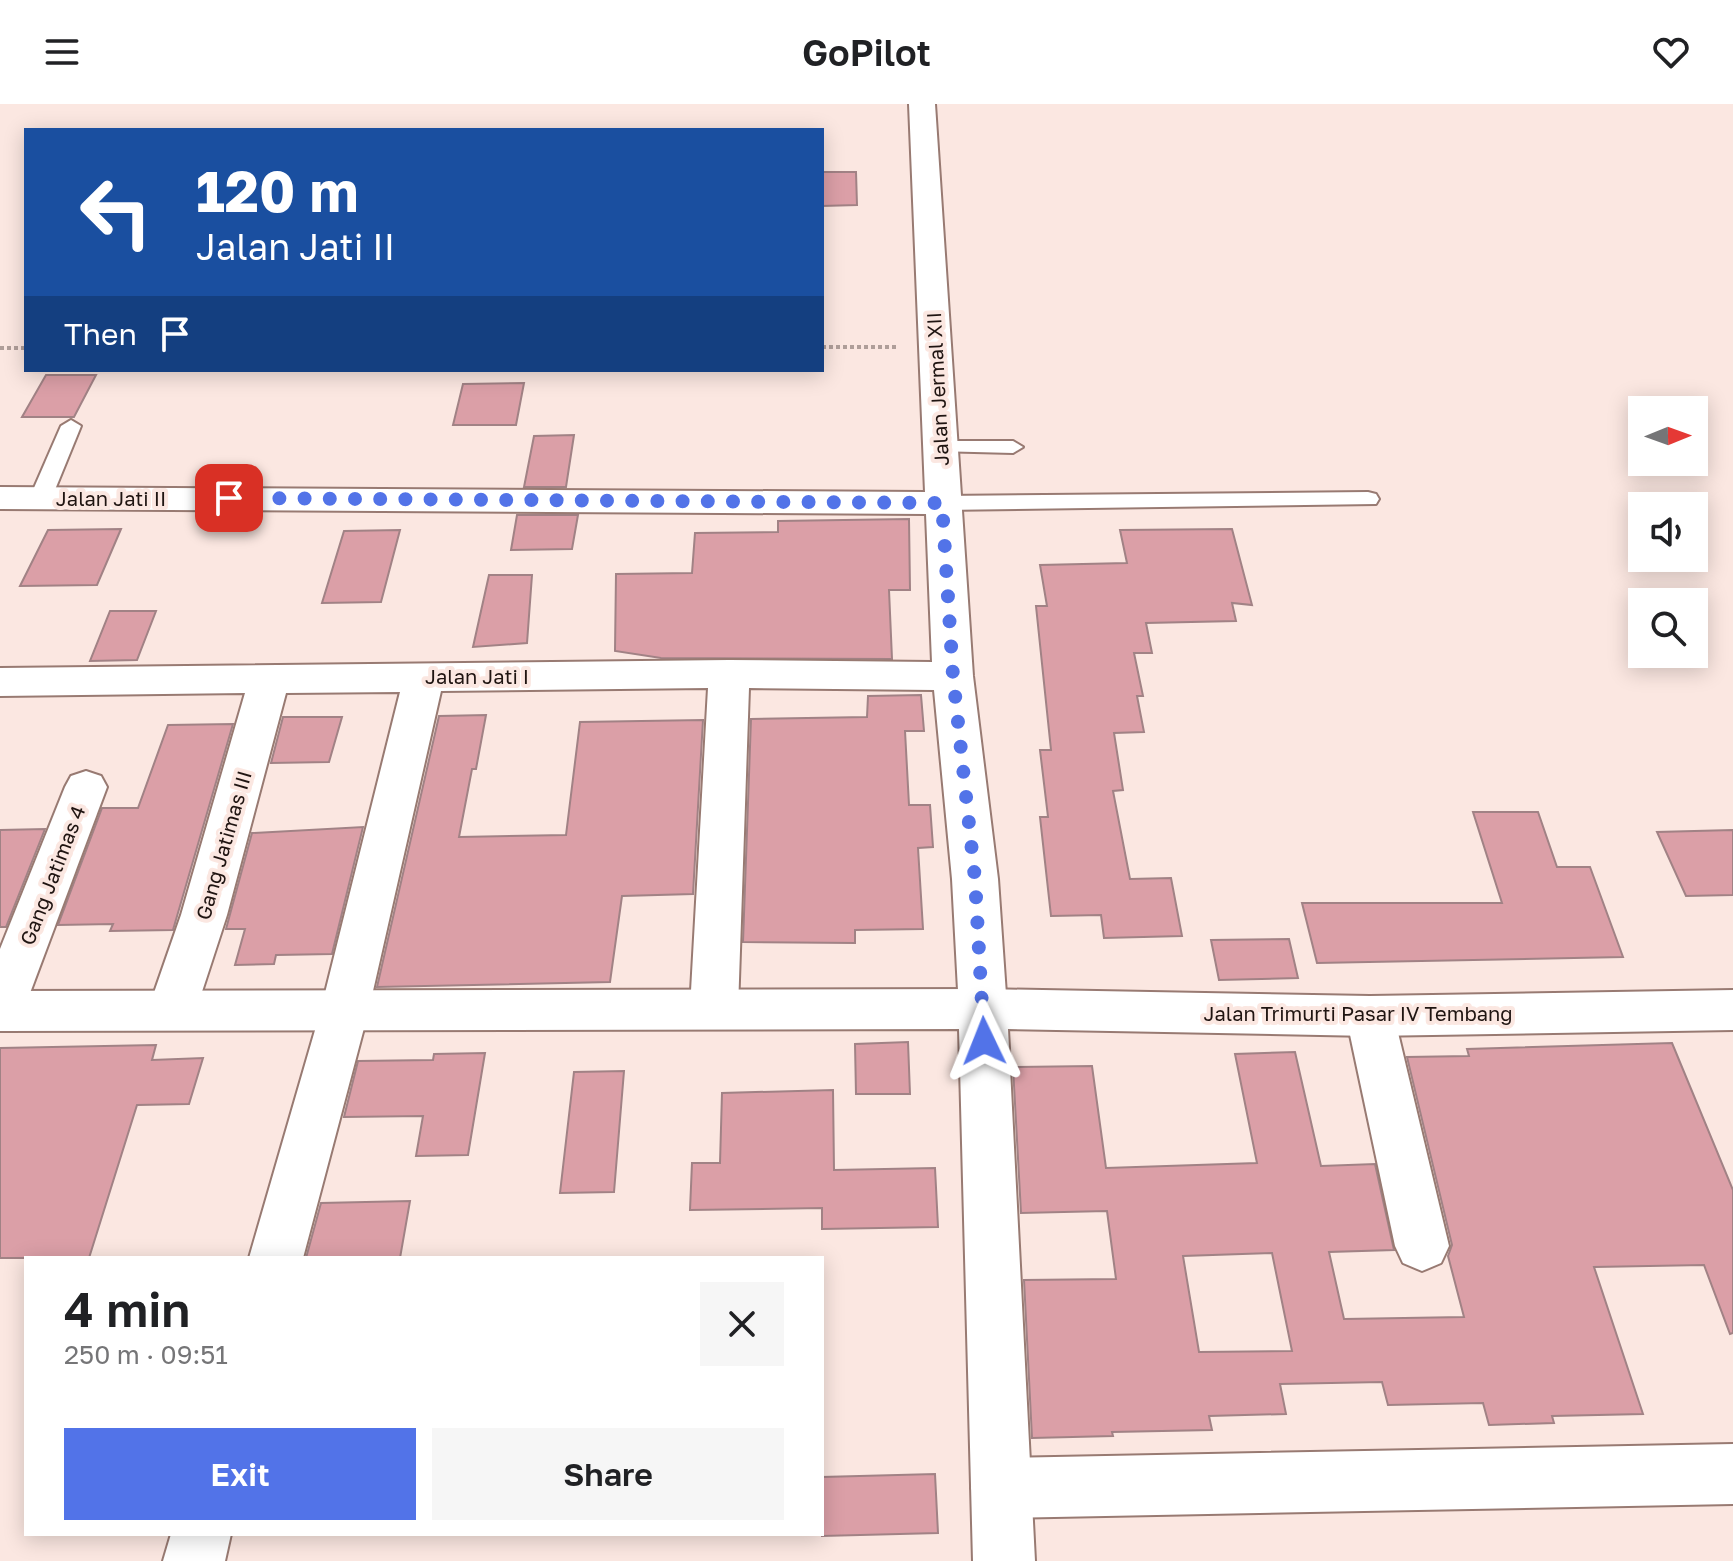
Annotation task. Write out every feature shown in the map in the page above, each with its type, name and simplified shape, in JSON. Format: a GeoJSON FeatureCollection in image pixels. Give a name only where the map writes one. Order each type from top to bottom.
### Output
{"type":"FeatureCollection","features":[{"type":"Feature","properties":{"kind":"street","name":"Jalan Jermal XII"},"geometry":{"type":"LineString","coordinates":[[922,104],[953,676],[975,879],[983,1009],[1004,1561]]}},
{"type":"Feature","properties":{"kind":"street","name":"Jalan Jati II"},"geometry":{"type":"LineString","coordinates":[[0,498],[942,503]]}},
{"type":"Feature","properties":{"kind":"street","name":"Jalan Jati I"},"geometry":{"type":"LineString","coordinates":[[0,682],[729,674],[953,676]]}},
{"type":"Feature","properties":{"kind":"street"},"geometry":{"type":"LineString","coordinates":[[714,1009],[729,674]]}},
{"type":"Feature","properties":{"kind":"street"},"geometry":{"type":"LineString","coordinates":[[277,1256],[344,1013],[424,677]]}},
{"type":"Feature","properties":{"kind":"street","name":"Gang Jatimas III"},"geometry":{"type":"LineString","coordinates":[[172,1010],[224,845],[269,679]]}},
{"type":"Feature","properties":{"kind":"street","name":"Gang Jatimas 4"},"geometry":{"type":"LineString","coordinates":[[0,1010],[86,787]]}},
{"type":"Feature","properties":{"kind":"street","name":"Jalan Trimurti Pasar IV Tembang"},"geometry":{"type":"LineString","coordinates":[[0,1010],[344,1013],[983,1009],[1370,1016],[1733,1010]]}},
{"type":"Feature","properties":{"kind":"street"},"geometry":{"type":"LineString","coordinates":[[1370,1016],[1422,1246]]}},
{"type":"Feature","properties":{"kind":"street"},"geometry":{"type":"LineString","coordinates":[[1001,1488],[1733,1474]]}},
{"type":"Feature","properties":{"kind":"street"},"geometry":{"type":"LineString","coordinates":[[194,1561],[200,1536]]}},
{"type":"Feature","properties":{"kind":"lane"},"geometry":{"type":"LineString","coordinates":[[41,497],[71,426]]}},
{"type":"Feature","properties":{"kind":"lane"},"geometry":{"type":"LineString","coordinates":[[942,447],[1013,447]]}},
{"type":"Feature","properties":{"kind":"lane"},"geometry":{"type":"LineString","coordinates":[[942,503],[1368,499]]}},
{"type":"Feature","properties":{"kind":"path"},"geometry":{"type":"LineString","coordinates":[[824,347],[935,347]]}},
{"type":"Feature","properties":{"kind":"path"},"geometry":{"type":"LineString","coordinates":[[0,348],[24,348]]}},
{"type":"Feature","properties":{"kind":"building"},"geometry":{"type":"Polygon","coordinates":[[[824,172],[856,172],[857,205],[824,206],[824,172]]]}},
{"type":"Feature","properties":{"kind":"building"},"geometry":{"type":"Polygon","coordinates":[[[46,375],[96,375],[74,417],[22,417],[46,375]]]}},
{"type":"Feature","properties":{"kind":"building"},"geometry":{"type":"Polygon","coordinates":[[[524,383],[516,425],[453,425],[463,384],[524,383]]]}},
{"type":"Feature","properties":{"kind":"building"},"geometry":{"type":"Polygon","coordinates":[[[574,435],[566,487],[524,487],[534,436],[574,435]]]}},
{"type":"Feature","properties":{"kind":"building"},"geometry":{"type":"Polygon","coordinates":[[[517,515],[578,515],[572,549],[511,550],[517,515]]]}},
{"type":"Feature","properties":{"kind":"building"},"geometry":{"type":"Polygon","coordinates":[[[909,519],[910,590],[889,590],[892,659],[661,658],[615,651],[616,574],[692,573],[695,533],[778,532],[778,521],[909,519]]]}},
{"type":"Feature","properties":{"kind":"building"},"geometry":{"type":"Polygon","coordinates":[[[121,529],[97,585],[20,586],[48,530],[121,529]]]}},
{"type":"Feature","properties":{"kind":"building"},"geometry":{"type":"Polygon","coordinates":[[[1232,529],[1252,605],[1232,603],[1236,621],[1146,623],[1152,653],[1134,653],[1143,696],[1137,696],[1144,732],[1114,733],[1123,790],[1113,791],[1130,879],[1171,878],[1182,936],[1104,938],[1101,915],[1051,916],[1040,817],[1048,817],[1040,750],[1051,750],[1036,606],[1047,606],[1040,565],[1127,563],[1120,530],[1232,529]]]}},
{"type":"Feature","properties":{"kind":"building"},"geometry":{"type":"Polygon","coordinates":[[[400,530],[381,602],[322,603],[344,531],[400,530]]]}},
{"type":"Feature","properties":{"kind":"building"},"geometry":{"type":"Polygon","coordinates":[[[489,575],[532,575],[527,643],[473,647],[489,575]]]}},
{"type":"Feature","properties":{"kind":"building"},"geometry":{"type":"Polygon","coordinates":[[[110,611],[156,611],[137,660],[90,661],[110,611]]]}},
{"type":"Feature","properties":{"kind":"building"},"geometry":{"type":"Polygon","coordinates":[[[921,695],[924,731],[905,731],[909,805],[930,805],[933,847],[918,848],[923,929],[855,930],[855,943],[743,942],[751,719],[867,717],[868,696],[921,695]]]}},
{"type":"Feature","properties":{"kind":"building"},"geometry":{"type":"Polygon","coordinates":[[[486,715],[459,837],[566,835],[580,722],[703,720],[693,894],[622,896],[610,982],[377,987],[439,716],[486,715]]]}},
{"type":"Feature","properties":{"kind":"building"},"geometry":{"type":"Polygon","coordinates":[[[283,717],[342,717],[329,762],[271,763],[283,717]]]}},
{"type":"Feature","properties":{"kind":"building"},"geometry":{"type":"Polygon","coordinates":[[[233,724],[173,930],[110,931],[113,924],[58,925],[102,808],[138,808],[168,725],[233,724]]]}},
{"type":"Feature","properties":{"kind":"building"},"geometry":{"type":"Polygon","coordinates":[[[1473,812],[1538,812],[1557,867],[1590,867],[1623,957],[1317,963],[1302,903],[1502,903],[1473,812]]]}},
{"type":"Feature","properties":{"kind":"building"},"geometry":{"type":"Polygon","coordinates":[[[363,827],[332,954],[276,955],[274,964],[235,965],[245,929],[226,929],[252,833],[363,827]]]}},
{"type":"Feature","properties":{"kind":"building"},"geometry":{"type":"Polygon","coordinates":[[[45,829],[6,927],[0,927],[0,830],[45,829]]]}},
{"type":"Feature","properties":{"kind":"building"},"geometry":{"type":"Polygon","coordinates":[[[1733,830],[1733,895],[1686,896],[1657,832],[1733,830]]]}},
{"type":"Feature","properties":{"kind":"building"},"geometry":{"type":"Polygon","coordinates":[[[1289,939],[1298,978],[1219,980],[1211,940],[1289,939]]]}},
{"type":"Feature","properties":{"kind":"building"},"geometry":{"type":"Polygon","coordinates":[[[908,1042],[910,1094],[856,1094],[855,1044],[908,1042]]]}},
{"type":"Feature","properties":{"kind":"building"},"geometry":{"type":"Polygon","coordinates":[[[1672,1043],[1733,1190],[1733,1333],[1730,1334],[1704,1265],[1594,1267],[1643,1414],[1552,1416],[1554,1423],[1489,1425],[1483,1403],[1388,1405],[1382,1382],[1280,1384],[1286,1414],[1209,1416],[1212,1430],[1112,1432],[1113,1436],[1032,1438],[1024,1280],[1116,1279],[1107,1211],[1021,1213],[1013,1067],[1092,1066],[1106,1168],[1257,1163],[1235,1054],[1295,1052],[1321,1166],[1375,1164],[1394,1250],[1329,1252],[1344,1319],[1464,1317],[1448,1256],[1452,1245],[1407,1057],[1469,1056],[1467,1049],[1672,1043]],[[1272,1253],[1183,1256],[1199,1352],[1292,1351],[1272,1253]]]}},
{"type":"Feature","properties":{"kind":"building"},"geometry":{"type":"Polygon","coordinates":[[[156,1045],[152,1060],[203,1058],[189,1104],[137,1105],[90,1256],[0,1258],[0,1048],[156,1045]]]}},
{"type":"Feature","properties":{"kind":"building"},"geometry":{"type":"Polygon","coordinates":[[[485,1053],[468,1155],[416,1156],[423,1116],[344,1117],[358,1061],[433,1060],[434,1054],[485,1053]]]}},
{"type":"Feature","properties":{"kind":"building"},"geometry":{"type":"Polygon","coordinates":[[[624,1071],[614,1192],[560,1193],[574,1072],[624,1071]]]}},
{"type":"Feature","properties":{"kind":"building"},"geometry":{"type":"Polygon","coordinates":[[[833,1090],[834,1170],[935,1168],[938,1227],[822,1229],[822,1208],[690,1210],[692,1163],[720,1163],[722,1093],[833,1090]]]}},
{"type":"Feature","properties":{"kind":"building"},"geometry":{"type":"Polygon","coordinates":[[[410,1201],[400,1256],[307,1256],[321,1203],[410,1201]]]}},
{"type":"Feature","properties":{"kind":"building"},"geometry":{"type":"Polygon","coordinates":[[[935,1474],[938,1533],[824,1536],[824,1477],[935,1474]]]}},
{"type":"Feature","properties":{"kind":"route"},"geometry":{"type":"LineString","coordinates":[[229,498],[942,503],[953,676],[975,879],[984,1041]]}}]}
